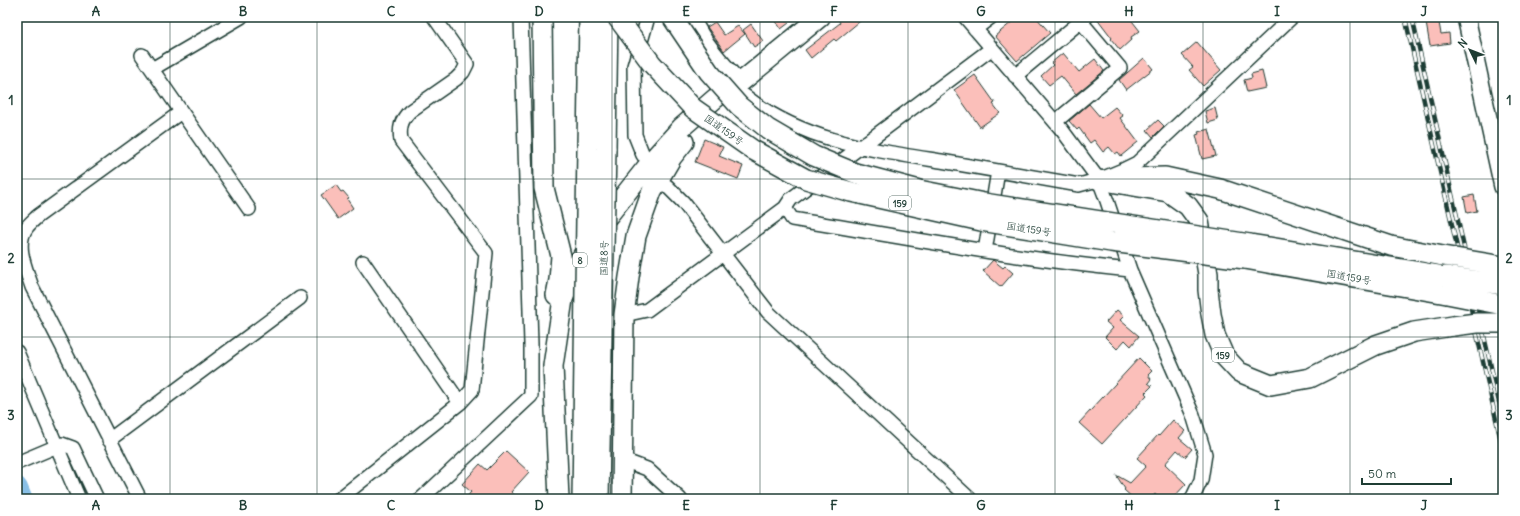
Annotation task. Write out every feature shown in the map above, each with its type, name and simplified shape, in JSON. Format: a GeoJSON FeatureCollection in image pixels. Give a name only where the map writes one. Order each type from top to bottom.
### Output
{"type":"FeatureCollection","features":[{"type":"Feature","properties":{"kind":"highway"},"geometry":{"type":"LineString","coordinates":[[542,17],[544,188],[560,256],[559,280],[550,331],[553,366]]}},
{"type":"Feature","properties":{"kind":"highway","name":"国道8号"},"geometry":{"type":"LineString","coordinates":[[582,499],[589,17]]}},
{"type":"Feature","properties":{"kind":"highway","name":"国道8号"},"geometry":{"type":"LineString","coordinates":[[599,499],[608,17]]}},
{"type":"Feature","properties":{"kind":"highway","name":"国道159号"},"geometry":{"type":"LineString","coordinates":[[617,17],[652,64],[693,108],[752,150],[806,179],[851,192],[981,221],[1111,242],[1248,251]]}},
{"type":"Feature","properties":{"kind":"highway","name":"国道159号"},"geometry":{"type":"LineString","coordinates":[[672,17],[708,72],[739,106],[768,129],[814,156],[855,173],[919,190],[984,203],[1446,285],[1503,305]]}},
{"type":"Feature","properties":{"kind":"highway","name":"8"},"geometry":{"type":"LineString","coordinates":[[622,499],[624,315],[636,236],[652,191],[672,157],[691,132],[723,102],[743,89],[820,17]]}},
{"type":"Feature","properties":{"kind":"highway","name":"8"},"geometry":{"type":"LineString","coordinates":[[559,499],[553,366],[563,299],[576,267],[600,226],[654,158],[681,128],[718,96],[743,89]]}},
{"type":"Feature","properties":{"kind":"highway"},"geometry":{"type":"LineString","coordinates":[[1099,180],[1165,176],[1220,189],[1391,246],[1503,266]]}},
{"type":"Feature","properties":{"kind":"highway","name":"159"},"geometry":{"type":"LineString","coordinates":[[1099,180],[1168,192],[1188,206],[1200,221],[1208,274],[1211,314],[1215,335],[1224,356],[1239,372],[1271,384],[1310,378],[1376,346],[1414,332],[1477,323],[1503,323]]}},
{"type":"Feature","properties":{"kind":"highway","name":"国道159号"},"geometry":{"type":"LineString","coordinates":[[1446,285],[1503,285]]}},
{"type":"Feature","properties":{"kind":"main road"},"geometry":{"type":"LineString","coordinates":[[1466,17],[1503,187]]}},
{"type":"Feature","properties":{"kind":"street"},"geometry":{"type":"LineString","coordinates":[[152,69],[240,17]]}},
{"type":"Feature","properties":{"kind":"street"},"geometry":{"type":"LineString","coordinates":[[339,499],[460,403],[472,390],[486,253],[401,141],[399,130],[404,117],[410,111],[456,79],[463,72],[467,64],[434,17]]}},
{"type":"Feature","properties":{"kind":"street"},"geometry":{"type":"LineString","coordinates":[[421,499],[531,396],[531,344],[521,17]]}},
{"type":"Feature","properties":{"kind":"street"},"geometry":{"type":"LineString","coordinates":[[643,155],[635,134],[634,66],[648,17]]}},
{"type":"Feature","properties":{"kind":"street"},"geometry":{"type":"LineString","coordinates":[[693,17],[708,45],[743,89],[774,116],[814,134],[859,148],[1079,184],[1099,180],[1138,163],[1292,17]]}},
{"type":"Feature","properties":{"kind":"street"},"geometry":{"type":"LineString","coordinates":[[965,17],[1014,76],[1062,130],[1099,180],[1130,270],[1193,415],[1205,454],[1201,480],[1192,499]]}},
{"type":"Feature","properties":{"kind":"street"},"geometry":{"type":"LineString","coordinates":[[975,29],[991,17]]}},
{"type":"Feature","properties":{"kind":"street"},"geometry":{"type":"LineString","coordinates":[[1014,76],[1081,18],[1120,68],[1055,122]]}},
{"type":"Feature","properties":{"kind":"street"},"geometry":{"type":"LineString","coordinates":[[624,315],[646,310],[785,208],[791,199],[992,49]]}},
{"type":"Feature","properties":{"kind":"street"},"geometry":{"type":"LineString","coordinates":[[142,55],[249,209]]}},
{"type":"Feature","properties":{"kind":"street"},"geometry":{"type":"LineString","coordinates":[[140,499],[32,287],[21,246],[22,237],[26,227],[38,216],[181,112]]}},
{"type":"Feature","properties":{"kind":"street"},"geometry":{"type":"LineString","coordinates":[[985,251],[998,171]]}},
{"type":"Feature","properties":{"kind":"street"},"geometry":{"type":"LineString","coordinates":[[667,186],[683,202],[768,312],[970,499]]}},
{"type":"Feature","properties":{"kind":"street"},"geometry":{"type":"LineString","coordinates":[[785,208],[792,219],[1083,266],[1130,270]]}},
{"type":"Feature","properties":{"kind":"street"},"geometry":{"type":"LineString","coordinates":[[362,262],[460,403]]}},
{"type":"Feature","properties":{"kind":"street"},"geometry":{"type":"LineString","coordinates":[[109,440],[300,298]]}},
{"type":"Feature","properties":{"kind":"street"},"geometry":{"type":"LineString","coordinates":[[17,352],[79,499]]}},
{"type":"Feature","properties":{"kind":"street"},"geometry":{"type":"LineString","coordinates":[[17,463],[62,444],[73,448],[97,499]]}},
{"type":"Feature","properties":{"kind":"street"},"geometry":{"type":"LineString","coordinates":[[623,460],[647,469],[680,499]]}},
{"type":"Feature","properties":{"kind":"building"},"geometry":{"type":"Polygon","coordinates":[[[773,17],[784,17],[789,23],[781,29],[773,17]]]}},
{"type":"Feature","properties":{"kind":"building"},"geometry":{"type":"Polygon","coordinates":[[[844,17],[865,17],[836,41],[834,39],[811,58],[805,50],[840,23],[839,21],[844,17]]]}},
{"type":"Feature","properties":{"kind":"building"},"geometry":{"type":"Polygon","coordinates":[[[1018,17],[1036,17],[1050,33],[1017,61],[995,36],[1018,17]]]}},
{"type":"Feature","properties":{"kind":"building"},"geometry":{"type":"Polygon","coordinates":[[[1096,17],[1129,17],[1140,31],[1131,37],[1132,39],[1120,50],[1096,17]]]}},
{"type":"Feature","properties":{"kind":"building"},"geometry":{"type":"Polygon","coordinates":[[[1425,17],[1438,17],[1441,34],[1449,33],[1450,43],[1430,46],[1425,17]]]}},
{"type":"Feature","properties":{"kind":"building"},"geometry":{"type":"Polygon","coordinates":[[[715,22],[724,35],[738,26],[745,34],[724,51],[707,27],[715,22]]]}},
{"type":"Feature","properties":{"kind":"building"},"geometry":{"type":"Polygon","coordinates":[[[751,24],[763,41],[754,47],[743,30],[751,24]]]}},
{"type":"Feature","properties":{"kind":"building"},"geometry":{"type":"Polygon","coordinates":[[[1197,42],[1221,70],[1203,86],[1189,70],[1193,67],[1182,55],[1197,42]]]}},
{"type":"Feature","properties":{"kind":"building"},"geometry":{"type":"Polygon","coordinates":[[[1063,53],[1079,72],[1095,59],[1104,71],[1076,94],[1061,76],[1049,85],[1041,76],[1053,65],[1051,63],[1063,53]]]}},
{"type":"Feature","properties":{"kind":"building"},"geometry":{"type":"Polygon","coordinates":[[[1144,58],[1153,69],[1126,90],[1119,80],[1144,58]]]}},
{"type":"Feature","properties":{"kind":"building"},"geometry":{"type":"Polygon","coordinates":[[[1262,71],[1266,88],[1247,92],[1244,80],[1252,78],[1251,74],[1262,71]]]}},
{"type":"Feature","properties":{"kind":"building"},"geometry":{"type":"Polygon","coordinates":[[[975,75],[995,103],[993,104],[1000,113],[980,127],[954,90],[975,75]]]}},
{"type":"Feature","properties":{"kind":"building"},"geometry":{"type":"Polygon","coordinates":[[[1089,104],[1101,118],[1115,107],[1123,116],[1120,118],[1138,142],[1121,156],[1118,152],[1115,154],[1109,147],[1103,152],[1094,140],[1090,143],[1079,128],[1077,130],[1069,121],[1089,104]]]}},
{"type":"Feature","properties":{"kind":"building"},"geometry":{"type":"Polygon","coordinates":[[[1215,108],[1218,120],[1208,123],[1205,111],[1215,108]]]}},
{"type":"Feature","properties":{"kind":"building"},"geometry":{"type":"Polygon","coordinates":[[[1158,120],[1164,126],[1153,137],[1147,130],[1158,120]]]}},
{"type":"Feature","properties":{"kind":"building"},"geometry":{"type":"Polygon","coordinates":[[[1209,129],[1216,156],[1202,159],[1196,135],[1199,134],[1198,132],[1209,129]]]}},
{"type":"Feature","properties":{"kind":"building"},"geometry":{"type":"Polygon","coordinates":[[[704,139],[723,147],[719,156],[743,166],[738,179],[695,162],[704,139]]]}},
{"type":"Feature","properties":{"kind":"building"},"geometry":{"type":"Polygon","coordinates":[[[336,185],[341,192],[343,191],[349,198],[347,199],[353,208],[338,219],[321,195],[336,185]]]}},
{"type":"Feature","properties":{"kind":"building"},"geometry":{"type":"Polygon","coordinates":[[[1474,195],[1477,211],[1467,213],[1464,197],[1474,195]]]}},
{"type":"Feature","properties":{"kind":"building"},"geometry":{"type":"Polygon","coordinates":[[[993,260],[1003,268],[1005,266],[1013,273],[1001,287],[983,271],[993,260]]]}},
{"type":"Feature","properties":{"kind":"building"},"geometry":{"type":"Polygon","coordinates":[[[1117,310],[1124,316],[1120,320],[1139,336],[1131,346],[1125,340],[1117,349],[1105,337],[1113,328],[1106,322],[1117,310]]]}},
{"type":"Feature","properties":{"kind":"building"},"geometry":{"type":"Polygon","coordinates":[[[1139,358],[1152,371],[1148,375],[1151,379],[1148,383],[1152,386],[1145,393],[1147,395],[1102,444],[1079,423],[1139,358]]]}},
{"type":"Feature","properties":{"kind":"building"},"geometry":{"type":"Polygon","coordinates":[[[1173,420],[1185,431],[1179,438],[1192,449],[1185,457],[1177,450],[1165,464],[1186,484],[1172,499],[1160,499],[1155,494],[1150,499],[1134,499],[1124,490],[1125,489],[1116,475],[1130,483],[1146,466],[1137,458],[1173,420]]]}},
{"type":"Feature","properties":{"kind":"building"},"geometry":{"type":"Polygon","coordinates":[[[506,451],[529,472],[511,492],[519,499],[465,499],[471,492],[462,484],[480,464],[487,470],[506,451]]]}},
{"type":"Feature","properties":{"kind":"waterway"},"geometry":{"type":"LineString","coordinates":[[17,487],[22,499]]}},
{"type":"Feature","properties":{"kind":"railway"},"geometry":{"type":"LineString","coordinates":[[1405,17],[1503,450]]}},
{"type":"Feature","properties":{"kind":"railway"},"geometry":{"type":"LineString","coordinates":[[1412,17],[1503,420]]}}]}
